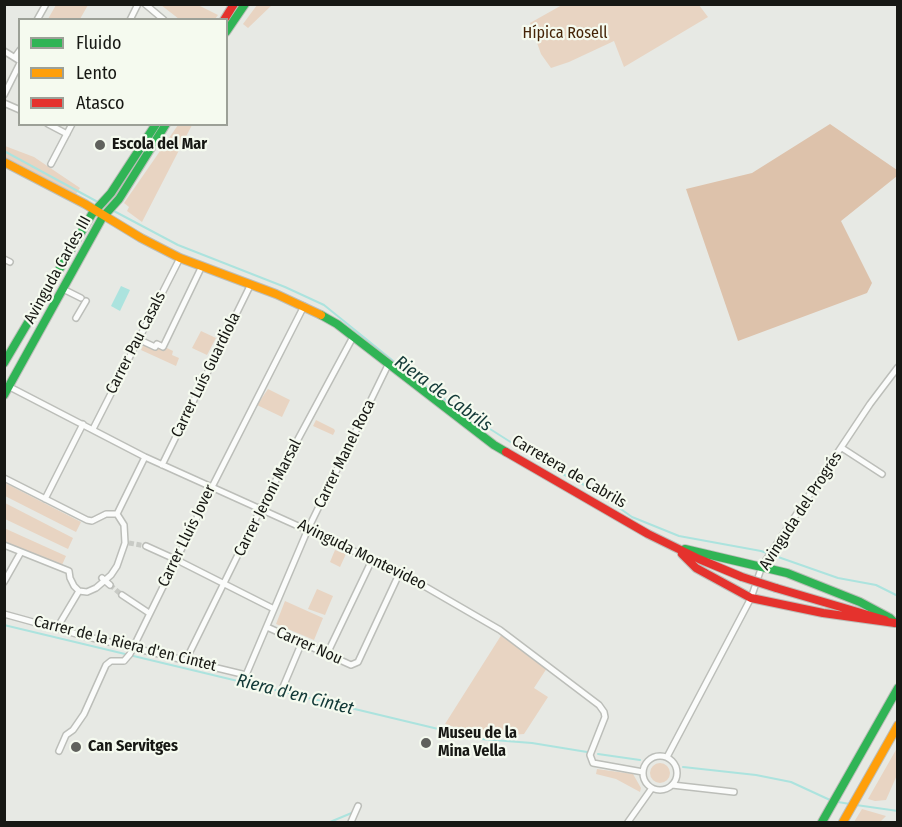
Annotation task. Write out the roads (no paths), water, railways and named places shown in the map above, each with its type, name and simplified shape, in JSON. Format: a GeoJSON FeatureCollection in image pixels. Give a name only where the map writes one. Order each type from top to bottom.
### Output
{"type":"FeatureCollection","features":[{"type":"Feature","properties":{"kind":"main road"},"geometry":{"type":"LineString","coordinates":[[225,18],[234,4]]}},
{"type":"Feature","properties":{"kind":"main road"},"geometry":{"type":"LineString","coordinates":[[228,29],[245,4]]}},
{"type":"Feature","properties":{"kind":"main road"},"geometry":{"type":"LineString","coordinates":[[107,206],[155,126]]}},
{"type":"Feature","properties":{"kind":"main road"},"geometry":{"type":"LineString","coordinates":[[107,206],[165,126]]}},
{"type":"Feature","properties":{"kind":"main road","name":"Carretera de Cabrils"},"geometry":{"type":"LineString","coordinates":[[4,162],[107,206],[180,258],[304,306],[337,324],[494,444],[674,547],[742,578],[896,624]]}},
{"type":"Feature","properties":{"kind":"main road","name":"Avinguda Carles III"},"geometry":{"type":"LineString","coordinates":[[4,363],[75,242],[107,206]]}},
{"type":"Feature","properties":{"kind":"main road","name":"Avinguda Carles III"},"geometry":{"type":"LineString","coordinates":[[4,395],[107,206]]}},
{"type":"Feature","properties":{"kind":"main road"},"geometry":{"type":"LineString","coordinates":[[674,547],[787,573],[860,602],[890,618],[896,624]]}},
{"type":"Feature","properties":{"kind":"main road"},"geometry":{"type":"LineString","coordinates":[[674,547],[696,568],[751,598],[823,614],[896,624]]}},
{"type":"Feature","properties":{"kind":"main road"},"geometry":{"type":"LineString","coordinates":[[822,822],[897,688]]}},
{"type":"Feature","properties":{"kind":"main road"},"geometry":{"type":"LineString","coordinates":[[843,822],[897,725]]}},
{"type":"Feature","properties":{"kind":"street"},"geometry":{"type":"LineString","coordinates":[[40,17],[46,4]]}},
{"type":"Feature","properties":{"kind":"street"},"geometry":{"type":"LineString","coordinates":[[131,18],[138,4]]}},
{"type":"Feature","properties":{"kind":"street"},"geometry":{"type":"LineString","coordinates":[[145,4],[162,18]]}},
{"type":"Feature","properties":{"kind":"street"},"geometry":{"type":"LineString","coordinates":[[4,51],[18,60],[4,95]]}},
{"type":"Feature","properties":{"kind":"street"},"geometry":{"type":"LineString","coordinates":[[4,102],[18,109]]}},
{"type":"Feature","properties":{"kind":"street"},"geometry":{"type":"LineString","coordinates":[[52,126],[67,134]]}},
{"type":"Feature","properties":{"kind":"street"},"geometry":{"type":"LineString","coordinates":[[51,164],[71,126]]}},
{"type":"Feature","properties":{"kind":"street"},"geometry":{"type":"LineString","coordinates":[[75,242],[80,239],[85,241],[85,249]]}},
{"type":"Feature","properties":{"kind":"street","name":"Carrer Pau Casals"},"geometry":{"type":"LineString","coordinates":[[93,429],[180,258]]}},
{"type":"Feature","properties":{"kind":"street"},"geometry":{"type":"LineString","coordinates":[[138,339],[155,347],[157,344],[163,347],[202,266]]}},
{"type":"Feature","properties":{"kind":"street","name":"Carrer Luís Guardiola"},"geometry":{"type":"LineString","coordinates":[[162,465],[250,286]]}},
{"type":"Feature","properties":{"kind":"street"},"geometry":{"type":"LineString","coordinates":[[63,289],[83,300],[76,318]]}},
{"type":"Feature","properties":{"kind":"street","name":"Carrer Lluís Jover"},"geometry":{"type":"LineString","coordinates":[[133,648],[304,306]]}},
{"type":"Feature","properties":{"kind":"street","name":"Carrer Jeroni Marsal"},"geometry":{"type":"LineString","coordinates":[[186,660],[261,508],[353,337]]}},
{"type":"Feature","properties":{"kind":"street","name":"Carrer Manel Roca"},"geometry":{"type":"LineString","coordinates":[[246,675],[308,530],[388,365]]}},
{"type":"Feature","properties":{"kind":"street","name":"Avinguda del Progrés"},"geometry":{"type":"LineString","coordinates":[[667,757],[751,598],[762,566],[897,367]]}},
{"type":"Feature","properties":{"kind":"street","name":"Avinguda Montevideo"},"geometry":{"type":"LineString","coordinates":[[7,386],[145,457],[400,572],[500,630],[599,705],[604,712],[605,717],[590,755],[593,763],[643,772]]}},
{"type":"Feature","properties":{"kind":"street"},"geometry":{"type":"LineString","coordinates":[[45,499],[82,424]]}},
{"type":"Feature","properties":{"kind":"street"},"geometry":{"type":"LineString","coordinates":[[842,448],[882,474]]}},
{"type":"Feature","properties":{"kind":"street"},"geometry":{"type":"LineString","coordinates":[[117,514],[145,457]]}},
{"type":"Feature","properties":{"kind":"street"},"geometry":{"type":"LineString","coordinates":[[4,478],[87,520],[92,521],[106,514],[117,514]]}},
{"type":"Feature","properties":{"kind":"street"},"geometry":{"type":"LineString","coordinates":[[4,545],[69,571],[70,578],[79,591],[87,592],[106,581],[117,566],[125,543],[124,525],[117,514]]}},
{"type":"Feature","properties":{"kind":"street"},"geometry":{"type":"LineString","coordinates":[[146,546],[274,609]]}},
{"type":"Feature","properties":{"kind":"street"},"geometry":{"type":"LineString","coordinates":[[4,582],[21,552]]}},
{"type":"Feature","properties":{"kind":"street"},"geometry":{"type":"LineString","coordinates":[[327,654],[372,560]]}},
{"type":"Feature","properties":{"kind":"street","name":"Carrer Nou"},"geometry":{"type":"LineString","coordinates":[[267,627],[351,665],[358,663],[400,572]]}},
{"type":"Feature","properties":{"kind":"street"},"geometry":{"type":"LineString","coordinates":[[57,628],[79,591]]}},
{"type":"Feature","properties":{"kind":"street"},"geometry":{"type":"LineString","coordinates":[[122,595],[149,613]]}},
{"type":"Feature","properties":{"kind":"street","name":"Carrer de la Riera d'en Cintet"},"geometry":{"type":"LineString","coordinates":[[4,614],[246,675]]}},
{"type":"Feature","properties":{"kind":"street"},"geometry":{"type":"LineString","coordinates":[[284,687],[302,642]]}},
{"type":"Feature","properties":{"kind":"street"},"geometry":{"type":"LineString","coordinates":[[59,751],[66,735],[73,730],[84,714],[106,665],[111,661],[124,661],[133,648]]}},
{"type":"Feature","properties":{"kind":"street"},"geometry":{"type":"LineString","coordinates":[[672,785],[676,777],[676,770],[673,762],[667,757],[650,759],[645,764],[644,780],[652,788],[660,790],[672,785],[734,792]]}},
{"type":"Feature","properties":{"kind":"street"},"geometry":{"type":"LineString","coordinates":[[628,822],[652,788]]}},
{"type":"Feature","properties":{"kind":"street"},"geometry":{"type":"LineString","coordinates":[[351,822],[358,806]]}},
{"type":"Feature","properties":{"kind":"water"},"geometry":{"type":"Polygon","coordinates":[[[121,286],[130,290],[120,311],[111,306],[121,286]]]}},
{"type":"Feature","properties":{"kind":"waterway","name":"Riera de Cabrils"},"geometry":{"type":"LineString","coordinates":[[4,151],[107,207]]}},
{"type":"Feature","properties":{"kind":"waterway","name":"Riera de Cabrils"},"geometry":{"type":"LineString","coordinates":[[112,210],[178,245],[285,287],[324,305],[413,377],[457,408],[553,469],[594,490],[632,517],[679,536],[761,551],[838,578],[876,585],[898,596]]}},
{"type":"Feature","properties":{"kind":"waterway","name":"Riera d'en Cintet"},"geometry":{"type":"LineString","coordinates":[[4,625],[480,739],[532,743],[587,752]]}},
{"type":"Feature","properties":{"kind":"waterway","name":"Riera d'en Cintet"},"geometry":{"type":"LineString","coordinates":[[598,754],[640,760]]}},
{"type":"Feature","properties":{"kind":"waterway","name":"Riera d'en Cintet"},"geometry":{"type":"LineString","coordinates":[[683,767],[756,775],[791,782],[830,800]]}},
{"type":"Feature","properties":{"kind":"waterway","name":"Riera d'en Cintet"},"geometry":{"type":"LineString","coordinates":[[838,802],[850,804]]}},
{"type":"Feature","properties":{"kind":"waterway","name":"Riera d'en Cintet"},"geometry":{"type":"LineString","coordinates":[[856,805],[898,811]]}},
{"type":"Feature","properties":{"kind":"waterway"},"geometry":{"type":"LineString","coordinates":[[330,822],[354,812]]}},
{"type":"Feature","properties":{"kind":"tunnel"},"geometry":{"type":"LineString","coordinates":[[129,543],[146,546]]}},
{"type":"Feature","properties":{"kind":"tunnel"},"geometry":{"type":"LineString","coordinates":[[110,585],[122,595]]}},
{"type":"Feature","properties":{"kind":"place","name":"Escola del Mar"},"geometry":{"type":"Point","coordinates":[100,145]}},
{"type":"Feature","properties":{"kind":"place","name":"Museu de la Mina Vella"},"geometry":{"type":"Point","coordinates":[426,743]}},
{"type":"Feature","properties":{"kind":"place","name":"Can Servitges"},"geometry":{"type":"Point","coordinates":[76,747]}},
{"type":"Feature","properties":{"kind":"park label","name":"Hípica Rosell"},"geometry":{"type":"Point","coordinates":[565,34]}}]}
